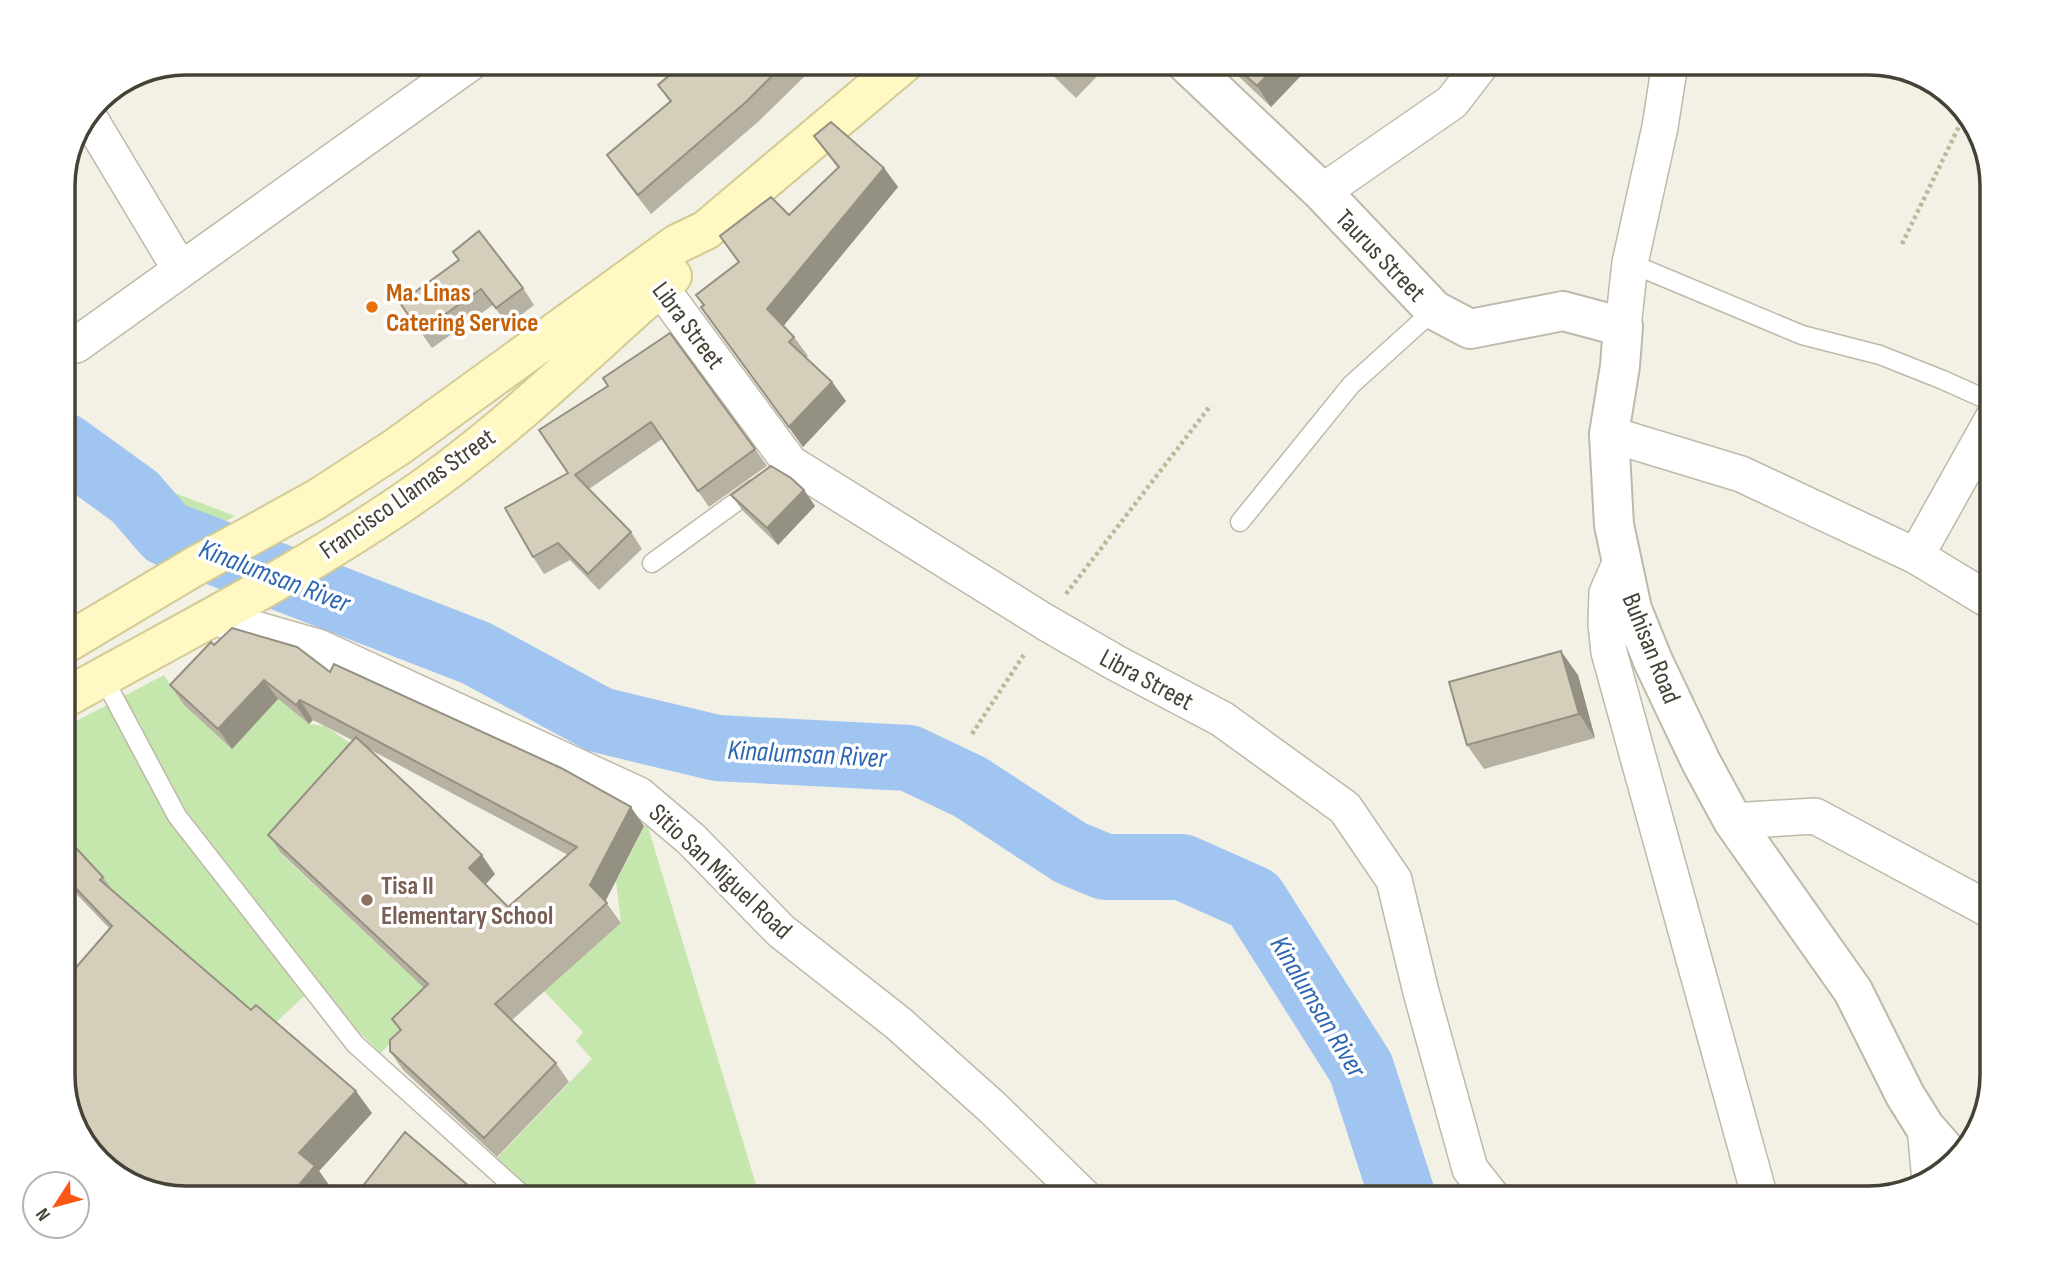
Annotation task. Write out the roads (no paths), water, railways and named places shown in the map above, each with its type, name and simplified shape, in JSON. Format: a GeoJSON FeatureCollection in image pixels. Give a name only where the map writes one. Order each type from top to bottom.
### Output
{"type":"FeatureCollection","features":[{"type":"Feature","properties":{"kind":"main road","name":"Francisco Llamas Street"},"geometry":{"type":"LineString","coordinates":[[75,638],[192,568],[317,499],[653,277],[688,261],[706,230],[890,75]]}},
{"type":"Feature","properties":{"kind":"main road","name":"Francisco Llamas Street"},"geometry":{"type":"LineString","coordinates":[[75,692],[342,543],[426,486],[500,429],[653,277]]}},
{"type":"Feature","properties":{"kind":"street"},"geometry":{"type":"LineString","coordinates":[[76,345],[453,75]]}},
{"type":"Feature","properties":{"kind":"street","name":"Taurus Street"},"geometry":{"type":"LineString","coordinates":[[1199,75],[1322,192],[1434,310],[1470,329],[1563,311],[1623,327]]}},
{"type":"Feature","properties":{"kind":"street"},"geometry":{"type":"LineString","coordinates":[[1322,192],[1452,102],[1473,75]]}},
{"type":"Feature","properties":{"kind":"street","name":"Buhisan Road"},"geometry":{"type":"LineString","coordinates":[[1668,75],[1660,127],[1630,263],[1620,366],[1609,433],[1614,525],[1632,610],[1701,762],[1733,821],[1853,991],[1905,1095],[1925,1128],[1947,1153]]}},
{"type":"Feature","properties":{"kind":"street"},"geometry":{"type":"LineString","coordinates":[[94,125],[180,269]]}},
{"type":"Feature","properties":{"kind":"street","name":"Libra Street"},"geometry":{"type":"LineString","coordinates":[[653,277],[780,470],[1116,663],[1222,719],[1345,808],[1394,880],[1469,1169],[1483,1186]]}},
{"type":"Feature","properties":{"kind":"street"},"geometry":{"type":"LineString","coordinates":[[1609,433],[1741,474],[1916,556],[1980,595]]}},
{"type":"Feature","properties":{"kind":"street"},"geometry":{"type":"LineString","coordinates":[[1916,556],[1980,441]]}},
{"type":"Feature","properties":{"kind":"street"},"geometry":{"type":"LineString","coordinates":[[1621,561],[1607,593],[1609,652],[1757,1186]]}},
{"type":"Feature","properties":{"kind":"street","name":"Sitio San Miguel Road"},"geometry":{"type":"LineString","coordinates":[[222,611],[318,647],[639,795],[691,839],[781,930],[898,1023],[1073,1186]]}},
{"type":"Feature","properties":{"kind":"street"},"geometry":{"type":"LineString","coordinates":[[1733,821],[1815,816],[1980,905]]}},
{"type":"Feature","properties":{"kind":"street"},"geometry":{"type":"LineString","coordinates":[[1925,1128],[1929,1168]]}},
{"type":"Feature","properties":{"kind":"lane"},"geometry":{"type":"LineString","coordinates":[[1630,263],[1802,335],[1880,355],[1980,397]]}},
{"type":"Feature","properties":{"kind":"lane"},"geometry":{"type":"LineString","coordinates":[[1240,522],[1351,385],[1434,310]]}},
{"type":"Feature","properties":{"kind":"lane"},"geometry":{"type":"LineString","coordinates":[[652,563],[780,470]]}},
{"type":"Feature","properties":{"kind":"lane"},"geometry":{"type":"LineString","coordinates":[[103,677],[177,816],[355,1044],[513,1186]]}},
{"type":"Feature","properties":{"kind":"waterway","name":"Kinalumsan River"},"geometry":{"type":"LineString","coordinates":[[75,454],[135,497],[166,533],[476,653],[600,720],[717,748],[909,758],[970,787],[1071,853],[1105,867],[1182,867],[1254,899],[1361,1068],[1399,1186]]}},
{"type":"Feature","properties":{"kind":"place","name":"Ma. Linas Catering Service"},"geometry":{"type":"Point","coordinates":[372,307]}},
{"type":"Feature","properties":{"kind":"place","name":"Tisa II Elementary School"},"geometry":{"type":"Point","coordinates":[367,900]}}]}
